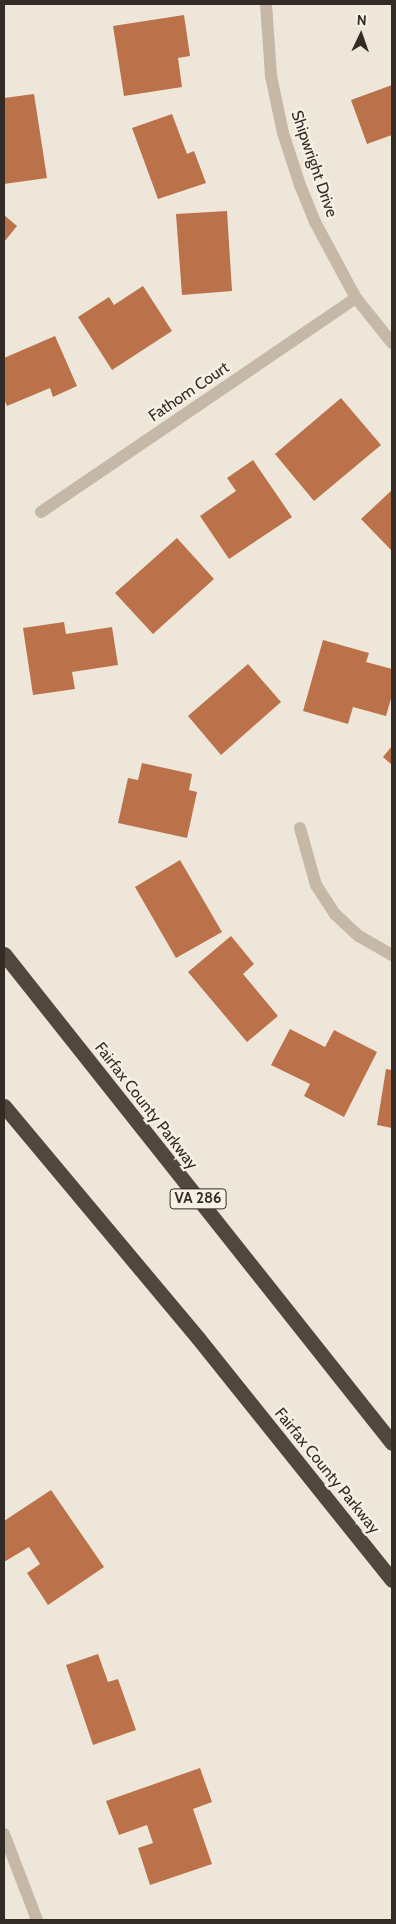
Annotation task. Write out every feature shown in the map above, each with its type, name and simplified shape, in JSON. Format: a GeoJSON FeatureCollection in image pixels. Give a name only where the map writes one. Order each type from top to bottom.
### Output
{"type":"FeatureCollection","features":[{"type":"Feature","properties":{"kind":"highway","name":"Fairfax County Parkway"},"geometry":{"type":"LineString","coordinates":[[4,954],[392,1443]]}},
{"type":"Feature","properties":{"kind":"highway","name":"Fairfax County Parkway"},"geometry":{"type":"LineString","coordinates":[[4,1106],[198,1338],[392,1580]]}},
{"type":"Feature","properties":{"kind":"street","name":"Shipwright Drive"},"geometry":{"type":"LineString","coordinates":[[266,4],[271,76],[283,133],[315,222],[356,298],[392,342]]}},
{"type":"Feature","properties":{"kind":"street","name":"Fathom Court"},"geometry":{"type":"LineString","coordinates":[[41,512],[356,298]]}},
{"type":"Feature","properties":{"kind":"street"},"geometry":{"type":"LineString","coordinates":[[300,828],[316,885],[335,914],[359,936],[392,955]]}},
{"type":"Feature","properties":{"kind":"street"},"geometry":{"type":"LineString","coordinates":[[4,1834],[37,1920]]}},
{"type":"Feature","properties":{"kind":"building"},"geometry":{"type":"Polygon","coordinates":[[[184,15],[190,56],[178,58],[182,87],[124,96],[113,26],[184,15]]]}},
{"type":"Feature","properties":{"kind":"building"},"geometry":{"type":"Polygon","coordinates":[[[392,85],[392,135],[367,144],[351,100],[392,85]]]}},
{"type":"Feature","properties":{"kind":"building"},"geometry":{"type":"Polygon","coordinates":[[[34,94],[47,178],[4,184],[4,98],[34,94]]]}},
{"type":"Feature","properties":{"kind":"building"},"geometry":{"type":"Polygon","coordinates":[[[172,114],[187,154],[194,151],[206,183],[158,199],[132,128],[172,114]]]}},
{"type":"Feature","properties":{"kind":"building"},"geometry":{"type":"Polygon","coordinates":[[[227,211],[232,291],[182,295],[176,214],[227,211]]]}},
{"type":"Feature","properties":{"kind":"building"},"geometry":{"type":"Polygon","coordinates":[[[4,215],[17,226],[4,242],[4,215]]]}},
{"type":"Feature","properties":{"kind":"building"},"geometry":{"type":"Polygon","coordinates":[[[143,286],[172,331],[112,370],[78,317],[109,297],[114,305],[143,286]]]}},
{"type":"Feature","properties":{"kind":"building"},"geometry":{"type":"Polygon","coordinates":[[[55,336],[77,386],[53,397],[50,388],[7,406],[4,399],[4,358],[55,336]]]}},
{"type":"Feature","properties":{"kind":"building"},"geometry":{"type":"Polygon","coordinates":[[[341,398],[381,445],[314,501],[275,454],[341,398]]]}},
{"type":"Feature","properties":{"kind":"building"},"geometry":{"type":"Polygon","coordinates":[[[253,460],[292,517],[229,559],[200,516],[236,491],[227,478],[253,460]]]}},
{"type":"Feature","properties":{"kind":"building"},"geometry":{"type":"Polygon","coordinates":[[[392,490],[392,549],[391,550],[361,519],[392,490]]]}},
{"type":"Feature","properties":{"kind":"building"},"geometry":{"type":"Polygon","coordinates":[[[177,538],[214,579],[153,634],[115,593],[177,538]]]}},
{"type":"Feature","properties":{"kind":"building"},"geometry":{"type":"Polygon","coordinates":[[[64,622],[66,634],[112,627],[118,665],[72,672],[75,689],[33,695],[23,628],[64,622]]]}},
{"type":"Feature","properties":{"kind":"building"},"geometry":{"type":"Polygon","coordinates":[[[323,640],[369,653],[366,662],[392,669],[392,695],[386,716],[353,707],[348,724],[303,711],[323,640]]]}},
{"type":"Feature","properties":{"kind":"building"},"geometry":{"type":"Polygon","coordinates":[[[248,664],[281,702],[221,755],[188,716],[248,664]]]}},
{"type":"Feature","properties":{"kind":"building"},"geometry":{"type":"Polygon","coordinates":[[[392,746],[392,765],[383,757],[392,746]]]}},
{"type":"Feature","properties":{"kind":"building"},"geometry":{"type":"Polygon","coordinates":[[[142,763],[192,774],[189,790],[197,792],[187,838],[118,823],[128,778],[138,780],[142,763]]]}},
{"type":"Feature","properties":{"kind":"building"},"geometry":{"type":"Polygon","coordinates":[[[180,860],[222,932],[176,958],[135,887],[180,860]]]}},
{"type":"Feature","properties":{"kind":"building"},"geometry":{"type":"Polygon","coordinates":[[[231,936],[254,964],[243,974],[278,1016],[247,1042],[188,972],[231,936]]]}},
{"type":"Feature","properties":{"kind":"building"},"geometry":{"type":"Polygon","coordinates":[[[290,1029],[325,1047],[334,1030],[377,1052],[344,1117],[304,1096],[310,1084],[271,1065],[290,1029]]]}},
{"type":"Feature","properties":{"kind":"building"},"geometry":{"type":"Polygon","coordinates":[[[386,1069],[392,1070],[392,1128],[377,1125],[386,1069]]]}},
{"type":"Feature","properties":{"kind":"building"},"geometry":{"type":"Polygon","coordinates":[[[51,1490],[104,1567],[48,1605],[27,1573],[40,1564],[29,1547],[4,1562],[4,1521],[51,1490]]]}},
{"type":"Feature","properties":{"kind":"building"},"geometry":{"type":"Polygon","coordinates":[[[98,1654],[108,1682],[118,1679],[136,1730],[93,1745],[66,1665],[98,1654]]]}},
{"type":"Feature","properties":{"kind":"building"},"geometry":{"type":"Polygon","coordinates":[[[200,1768],[212,1802],[193,1809],[212,1864],[150,1885],[138,1848],[153,1843],[147,1825],[119,1835],[106,1801],[200,1768]]]}}]}
